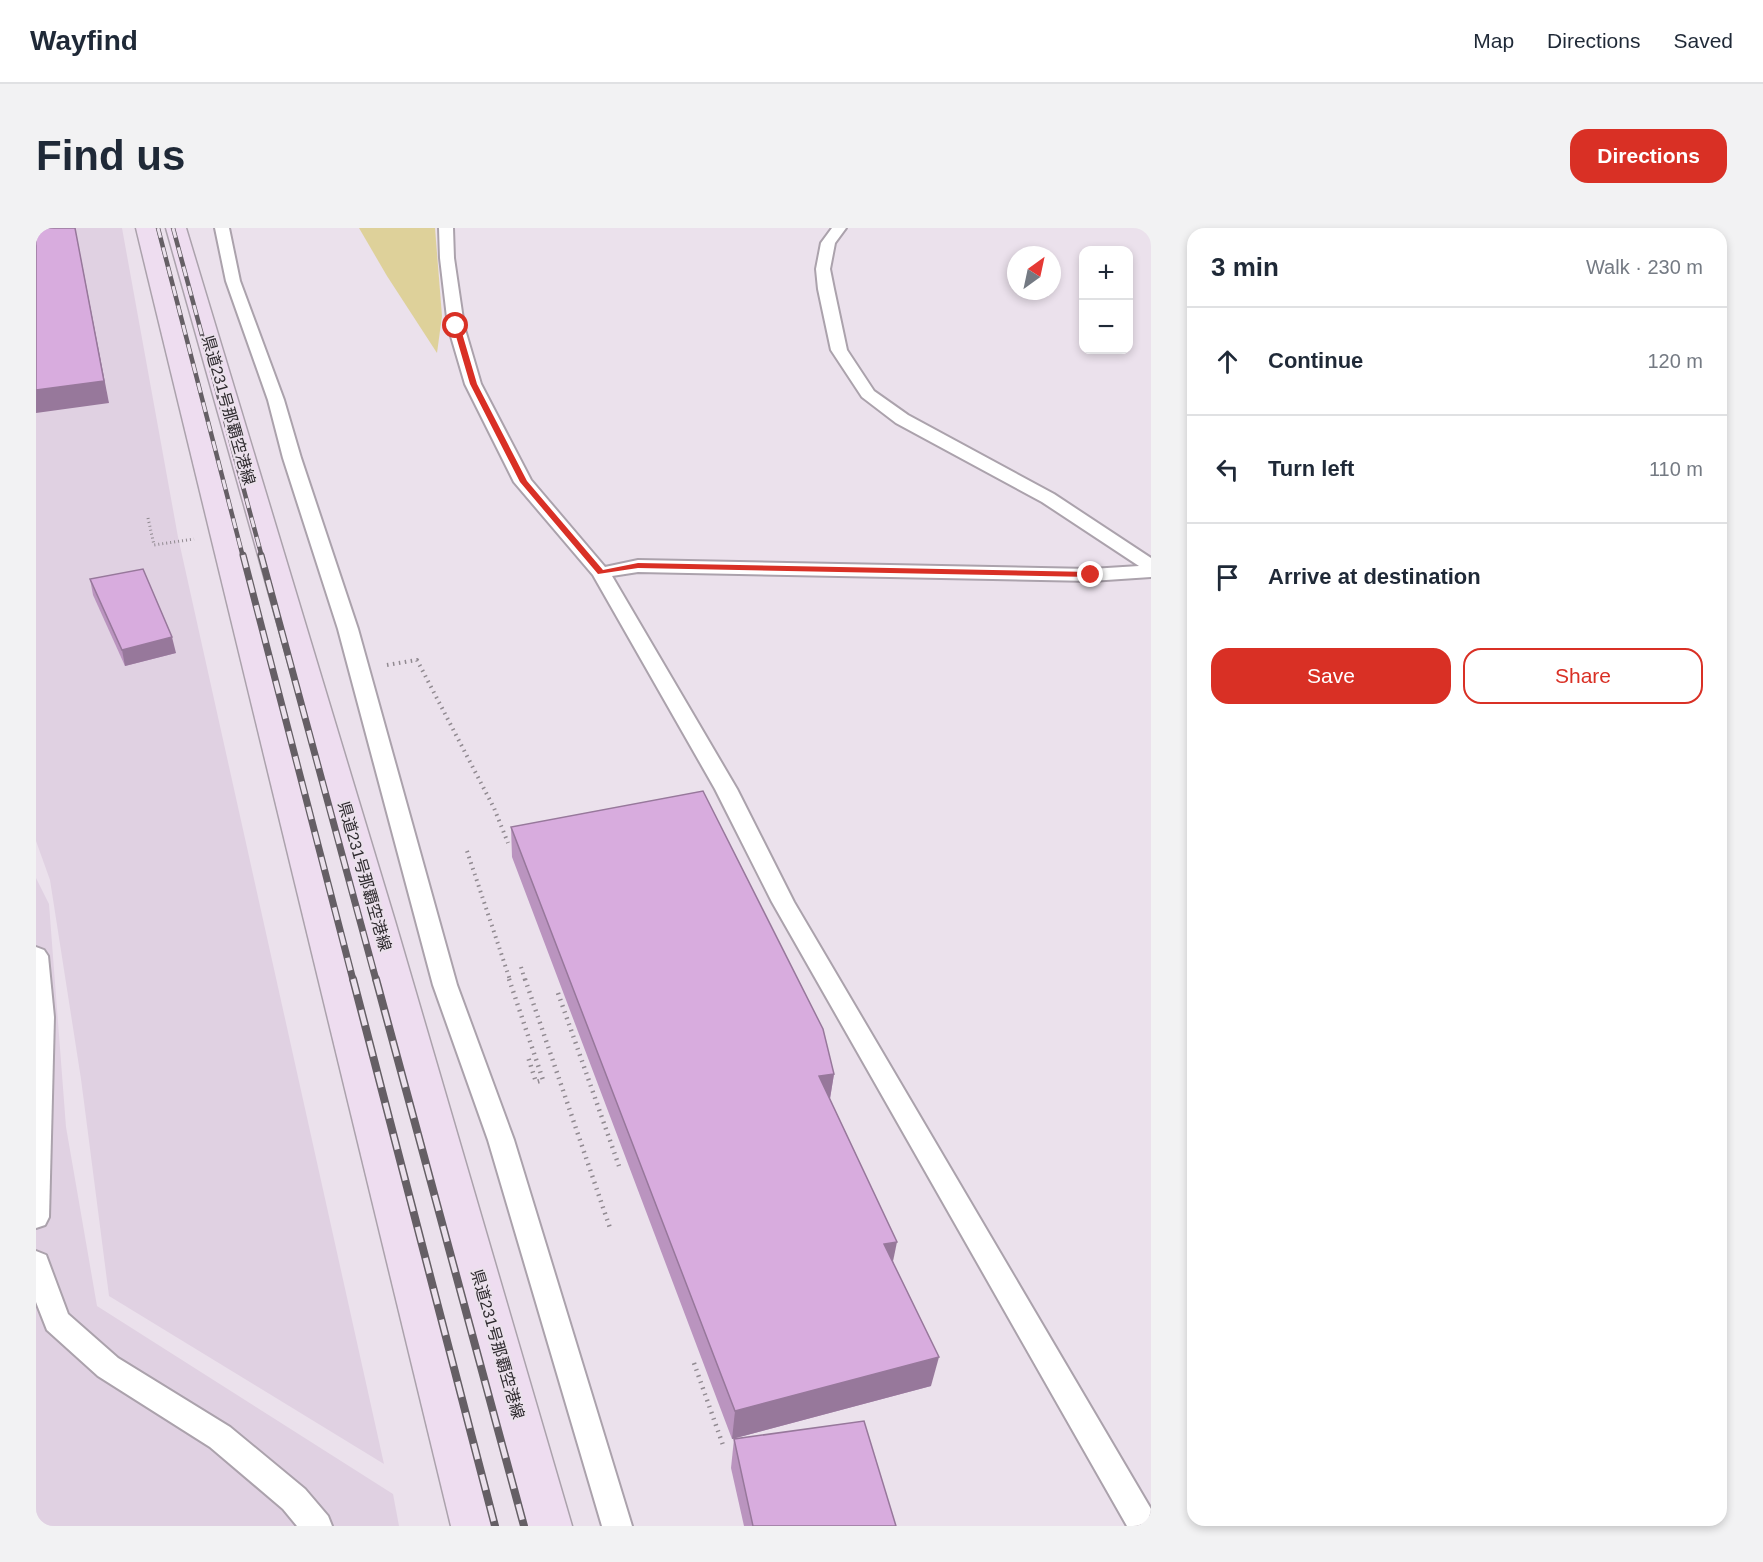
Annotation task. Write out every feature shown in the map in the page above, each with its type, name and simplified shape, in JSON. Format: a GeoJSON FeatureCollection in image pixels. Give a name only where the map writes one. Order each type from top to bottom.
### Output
{"type":"FeatureCollection","features":[{"type":"Feature","properties":{"kind":"main road","name":"県道231号那覇空港線"},"geometry":{"type":"LineString","coordinates":[[146,228],[474,1526]]}},
{"type":"Feature","properties":{"kind":"main road","name":"県道231号那覇空港線"},"geometry":{"type":"LineString","coordinates":[[177,228],[381,932],[549,1526]]}},
{"type":"Feature","properties":{"kind":"lane"},"geometry":{"type":"LineString","coordinates":[[222,228],[233,281],[276,400],[292,458],[348,628],[445,985],[501,1140],[617,1526]]}},
{"type":"Feature","properties":{"kind":"lane"},"geometry":{"type":"LineString","coordinates":[[446,228],[447,258],[456,326],[473,384],[523,482],[601,573],[726,789],[783,902],[1144,1526]]}},
{"type":"Feature","properties":{"kind":"lane"},"geometry":{"type":"LineString","coordinates":[[839,228],[828,243],[823,269],[826,289],[839,350],[868,394],[902,419],[1048,498],[1151,566]]}},
{"type":"Feature","properties":{"kind":"lane"},"geometry":{"type":"LineString","coordinates":[[601,573],[638,566],[1091,575],[1151,571]]}},
{"type":"Feature","properties":{"kind":"lane"},"geometry":{"type":"LineString","coordinates":[[36,956],[42,1017],[36,1217]]}},
{"type":"Feature","properties":{"kind":"lane"},"geometry":{"type":"LineString","coordinates":[[36,1263],[57,1321],[108,1366],[220,1437],[294,1499],[317,1526]]}},
{"type":"Feature","properties":{"kind":"path"},"geometry":{"type":"LineString","coordinates":[[385,665],[417,660],[494,808],[508,843]]}},
{"type":"Feature","properties":{"kind":"path"},"geometry":{"type":"LineString","coordinates":[[467,851],[543,1080],[536,1082],[528,1057]]}},
{"type":"Feature","properties":{"kind":"path"},"geometry":{"type":"LineString","coordinates":[[521,967],[610,1228]]}},
{"type":"Feature","properties":{"kind":"path"},"geometry":{"type":"LineString","coordinates":[[558,993],[619,1166]]}},
{"type":"Feature","properties":{"kind":"path"},"geometry":{"type":"LineString","coordinates":[[694,1363],[724,1448]]}},
{"type":"Feature","properties":{"kind":"shaded area"},"geometry":{"type":"Polygon","coordinates":[[[36,228],[122,228],[178,537],[384,1464],[109,1296],[81,1079],[50,880],[36,841],[36,228]]]}},
{"type":"Feature","properties":{"kind":"shaded area"},"geometry":{"type":"Polygon","coordinates":[[[359,228],[435,228],[442,316],[437,353],[387,276],[359,228]]]}},
{"type":"Feature","properties":{"kind":"shaded area"},"geometry":{"type":"Polygon","coordinates":[[[36,878],[49,904],[66,1127],[97,1306],[393,1494],[399,1526],[36,1526],[36,878]]]}},
{"type":"Feature","properties":{"kind":"building"},"geometry":{"type":"Polygon","coordinates":[[[36,228],[75,228],[104,381],[36,390],[36,228]]]}},
{"type":"Feature","properties":{"kind":"building"},"geometry":{"type":"Polygon","coordinates":[[[143,569],[172,637],[122,650],[90,579],[143,569]]]}},
{"type":"Feature","properties":{"kind":"building"},"geometry":{"type":"Polygon","coordinates":[[[703,791],[823,1029],[834,1074],[819,1076],[897,1242],[884,1244],[939,1357],[735,1411],[511,827],[703,791]]]}},
{"type":"Feature","properties":{"kind":"building"},"geometry":{"type":"Polygon","coordinates":[[[864,1421],[896,1526],[753,1526],[734,1439],[864,1421]]]}},
{"type":"Feature","properties":{"kind":"railway"},"geometry":{"type":"LineString","coordinates":[[158,228],[243,557]]}},
{"type":"Feature","properties":{"kind":"railway"},"geometry":{"type":"LineString","coordinates":[[173,228],[262,557]]}},
{"type":"Feature","properties":{"kind":"railway"},"geometry":{"type":"LineString","coordinates":[[243,555],[353,980]]}},
{"type":"Feature","properties":{"kind":"railway"},"geometry":{"type":"LineString","coordinates":[[261,555],[376,980]]}},
{"type":"Feature","properties":{"kind":"railway"},"geometry":{"type":"LineString","coordinates":[[353,979],[495,1526]]}},
{"type":"Feature","properties":{"kind":"railway"},"geometry":{"type":"LineString","coordinates":[[376,979],[524,1526]]}},
{"type":"Feature","properties":{"kind":"route"},"geometry":{"type":"LineString","coordinates":[[456,326],[473,384],[523,482],[601,573],[638,566],[1091,575]]}}]}
